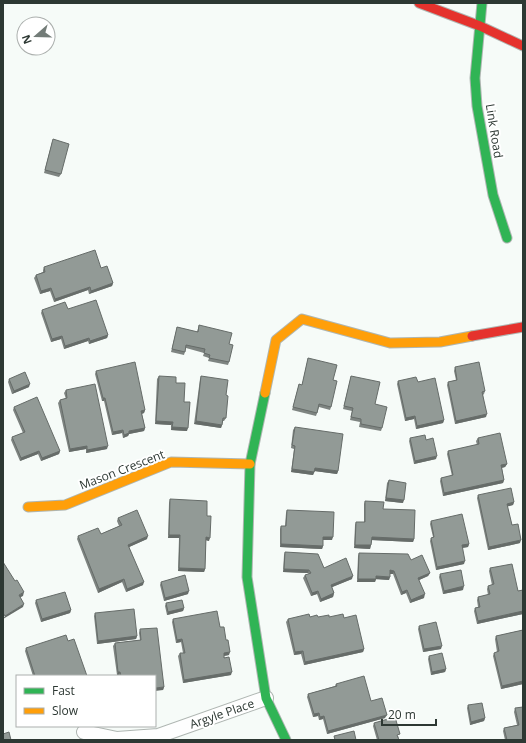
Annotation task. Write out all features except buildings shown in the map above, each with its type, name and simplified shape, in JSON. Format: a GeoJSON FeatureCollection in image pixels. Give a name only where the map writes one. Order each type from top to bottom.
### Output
{"type":"FeatureCollection","features":[{"type":"Feature","properties":{"kind":"main road"},"geometry":{"type":"LineString","coordinates":[[419,3],[480,26],[523,46]]}},
{"type":"Feature","properties":{"kind":"main road","name":"Link Road"},"geometry":{"type":"LineString","coordinates":[[482,3],[475,78],[477,106],[493,195],[508,238]]}},
{"type":"Feature","properties":{"kind":"main road"},"geometry":{"type":"LineString","coordinates":[[286,740],[266,698],[247,577],[250,464],[276,340],[302,319],[390,343],[440,342],[523,327]]}},
{"type":"Feature","properties":{"kind":"main road","name":"Mason Crescent"},"geometry":{"type":"LineString","coordinates":[[28,507],[64,505],[171,462],[250,464]]}},
{"type":"Feature","properties":{"kind":"street","name":"Argyle Place"},"geometry":{"type":"LineString","coordinates":[[84,732],[117,739],[158,736],[266,698]]}},
{"type":"Feature","properties":{"kind":"traffic: fast"},"geometry":{"type":"LineString","coordinates":[[482,3],[475,78],[477,106],[493,195],[507,238]]}},
{"type":"Feature","properties":{"kind":"traffic: fast"},"geometry":{"type":"LineString","coordinates":[[265,393],[250,464],[247,577],[266,698],[286,740]]}},
{"type":"Feature","properties":{"kind":"traffic: slow"},"geometry":{"type":"LineString","coordinates":[[265,393],[276,340],[302,319],[390,343],[440,342],[472,336]]}},
{"type":"Feature","properties":{"kind":"traffic: slow"},"geometry":{"type":"LineString","coordinates":[[28,507],[65,505],[171,462],[250,464]]}},
{"type":"Feature","properties":{"kind":"traffic: jam"},"geometry":{"type":"LineString","coordinates":[[419,3],[480,26],[523,46]]}},
{"type":"Feature","properties":{"kind":"traffic: jam"},"geometry":{"type":"LineString","coordinates":[[472,336],[523,327]]}}]}
